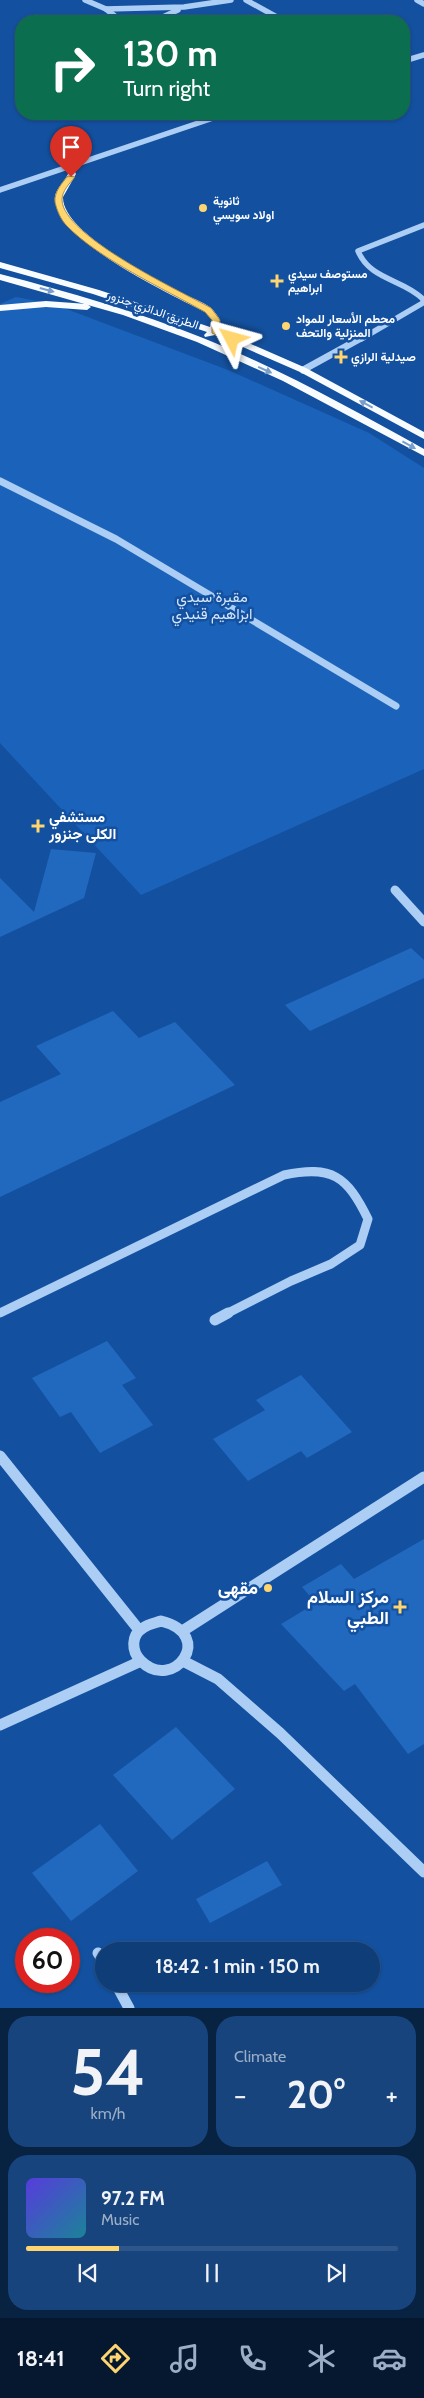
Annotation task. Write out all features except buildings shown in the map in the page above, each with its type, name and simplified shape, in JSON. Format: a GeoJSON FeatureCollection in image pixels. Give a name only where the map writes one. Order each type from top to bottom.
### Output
{"type":"FeatureCollection","features":[{"type":"Feature","properties":{"kind":"main road"},"geometry":{"type":"LineString","coordinates":[[69,167],[71,177],[61,190],[59,200],[62,214],[69,224],[102,250],[208,310],[216,320],[214,331],[199,340]]}},
{"type":"Feature","properties":{"kind":"main road","name":"الطريق الدائري جنزور"},"geometry":{"type":"LineString","coordinates":[[0,265],[96,292],[214,331],[303,370],[424,436]]}},
{"type":"Feature","properties":{"kind":"main road","name":"الطريق الدائري جنزور"},"geometry":{"type":"LineString","coordinates":[[0,277],[85,300],[199,340],[322,395],[424,453]]}},
{"type":"Feature","properties":{"kind":"main road"},"geometry":{"type":"LineString","coordinates":[[0,308],[46,304],[116,311]]}},
{"type":"Feature","properties":{"kind":"street"},"geometry":{"type":"LineString","coordinates":[[85,0],[106,8],[114,15]]}},
{"type":"Feature","properties":{"kind":"street"},"geometry":{"type":"LineString","coordinates":[[106,8],[184,7],[231,0]]}},
{"type":"Feature","properties":{"kind":"street"},"geometry":{"type":"LineString","coordinates":[[246,0],[273,15]]}},
{"type":"Feature","properties":{"kind":"street"},"geometry":{"type":"LineString","coordinates":[[417,0],[424,4]]}},
{"type":"Feature","properties":{"kind":"street"},"geometry":{"type":"LineString","coordinates":[[167,15],[184,7]]}},
{"type":"Feature","properties":{"kind":"street"},"geometry":{"type":"LineString","coordinates":[[410,59],[424,55]]}},
{"type":"Feature","properties":{"kind":"street"},"geometry":{"type":"LineString","coordinates":[[0,190],[207,120]]}},
{"type":"Feature","properties":{"kind":"street"},"geometry":{"type":"LineString","coordinates":[[303,370],[408,314],[423,303],[423,299],[419,295],[372,270],[360,260],[358,251],[424,225]]}},
{"type":"Feature","properties":{"kind":"street"},"geometry":{"type":"LineString","coordinates":[[395,890],[424,922]]}},
{"type":"Feature","properties":{"kind":"street"},"geometry":{"type":"LineString","coordinates":[[0,1313],[284,1175],[304,1169],[333,1172],[355,1192],[368,1219],[360,1245],[331,1264],[291,1281],[215,1320]]}},
{"type":"Feature","properties":{"kind":"street"},"geometry":{"type":"LineString","coordinates":[[0,1456],[139,1630]]}},
{"type":"Feature","properties":{"kind":"street"},"geometry":{"type":"LineString","coordinates":[[184,1630],[424,1477]]}},
{"type":"Feature","properties":{"kind":"street"},"geometry":{"type":"LineString","coordinates":[[161,1621],[174,1623],[184,1630],[189,1640],[189,1651],[183,1661],[173,1668],[161,1671],[148,1668],[139,1662],[134,1651],[133,1640],[139,1630],[149,1623],[161,1621]]}},
{"type":"Feature","properties":{"kind":"street"},"geometry":{"type":"LineString","coordinates":[[183,1661],[218,1679],[280,1733],[424,1872]]}},
{"type":"Feature","properties":{"kind":"street"},"geometry":{"type":"LineString","coordinates":[[0,1725],[139,1662]]}},
{"type":"Feature","properties":{"kind":"street"},"geometry":{"type":"LineString","coordinates":[[120,1992],[129,2008]]}},
{"type":"Feature","properties":{"kind":"lane"},"geometry":{"type":"LineString","coordinates":[[0,481],[116,539],[396,706]]}},
{"type":"Feature","properties":{"kind":"green space","name":"مقبرة سيدي ابراهيم قنيدي"},"geometry":{"type":"Polygon","coordinates":[[[16,297],[53,304],[228,370],[369,433],[424,468],[424,769],[141,895],[0,743],[0,304],[16,297]]]}},
{"type":"Feature","properties":{"kind":"place","name":"ثانوية اولاد سويسي"},"geometry":{"type":"Point","coordinates":[203,208]}},
{"type":"Feature","properties":{"kind":"place","name":"مستوصف سيدي ابراهيم"},"geometry":{"type":"Point","coordinates":[277,281]}},
{"type":"Feature","properties":{"kind":"place","name":"محطم الأسعار للمواد المنزلية والتحف"},"geometry":{"type":"Point","coordinates":[286,326]}},
{"type":"Feature","properties":{"kind":"place","name":"صيدلية الرازي"},"geometry":{"type":"Point","coordinates":[341,357]}},
{"type":"Feature","properties":{"kind":"place","name":"مستشفي الكلى جنزور"},"geometry":{"type":"Point","coordinates":[38,826]}},
{"type":"Feature","properties":{"kind":"place","name":"مقهى"},"geometry":{"type":"Point","coordinates":[268,1588]}},
{"type":"Feature","properties":{"kind":"place","name":"مركز السلام الطبي"},"geometry":{"type":"Point","coordinates":[400,1607]}},
{"type":"Feature","properties":{"kind":"route"},"geometry":{"type":"LineString","coordinates":[[71,177],[61,190],[59,200],[62,214],[69,224],[84,238],[102,250],[208,310],[216,320],[214,331],[232,339]]}}]}
